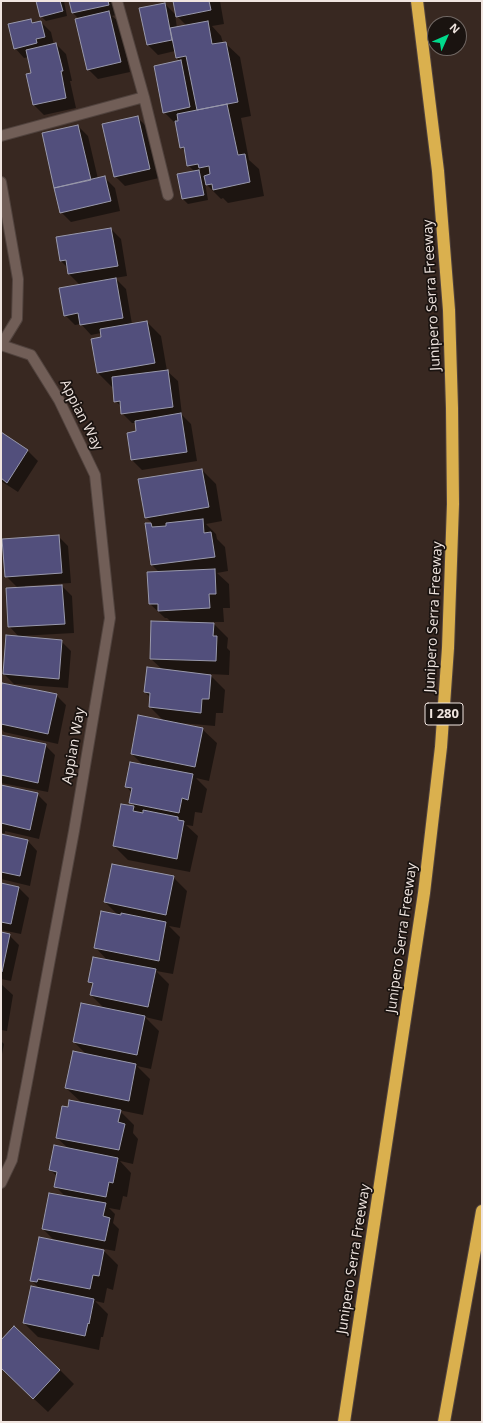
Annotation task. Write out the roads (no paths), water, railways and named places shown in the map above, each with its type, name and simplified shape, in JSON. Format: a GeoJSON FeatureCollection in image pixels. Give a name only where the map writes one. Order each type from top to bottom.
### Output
{"type":"FeatureCollection","features":[{"type":"Feature","properties":{"kind":"highway","name":"Junipero Serra Freeway"},"geometry":{"type":"LineString","coordinates":[[344,1422],[427,866],[441,747],[448,640],[453,504],[449,310],[437,163],[417,1]]}},
{"type":"Feature","properties":{"kind":"highway"},"geometry":{"type":"LineString","coordinates":[[444,1422],[482,1211]]}},
{"type":"Feature","properties":{"kind":"street"},"geometry":{"type":"LineString","coordinates":[[117,1],[144,97],[168,195]]}},
{"type":"Feature","properties":{"kind":"street"},"geometry":{"type":"LineString","coordinates":[[1,136],[144,97]]}},
{"type":"Feature","properties":{"kind":"street","name":"Appian Way"},"geometry":{"type":"LineString","coordinates":[[1,182],[18,279],[17,319],[1,345],[30,355],[59,400],[95,475],[110,618],[74,831],[12,1160],[1,1183]]}}]}
